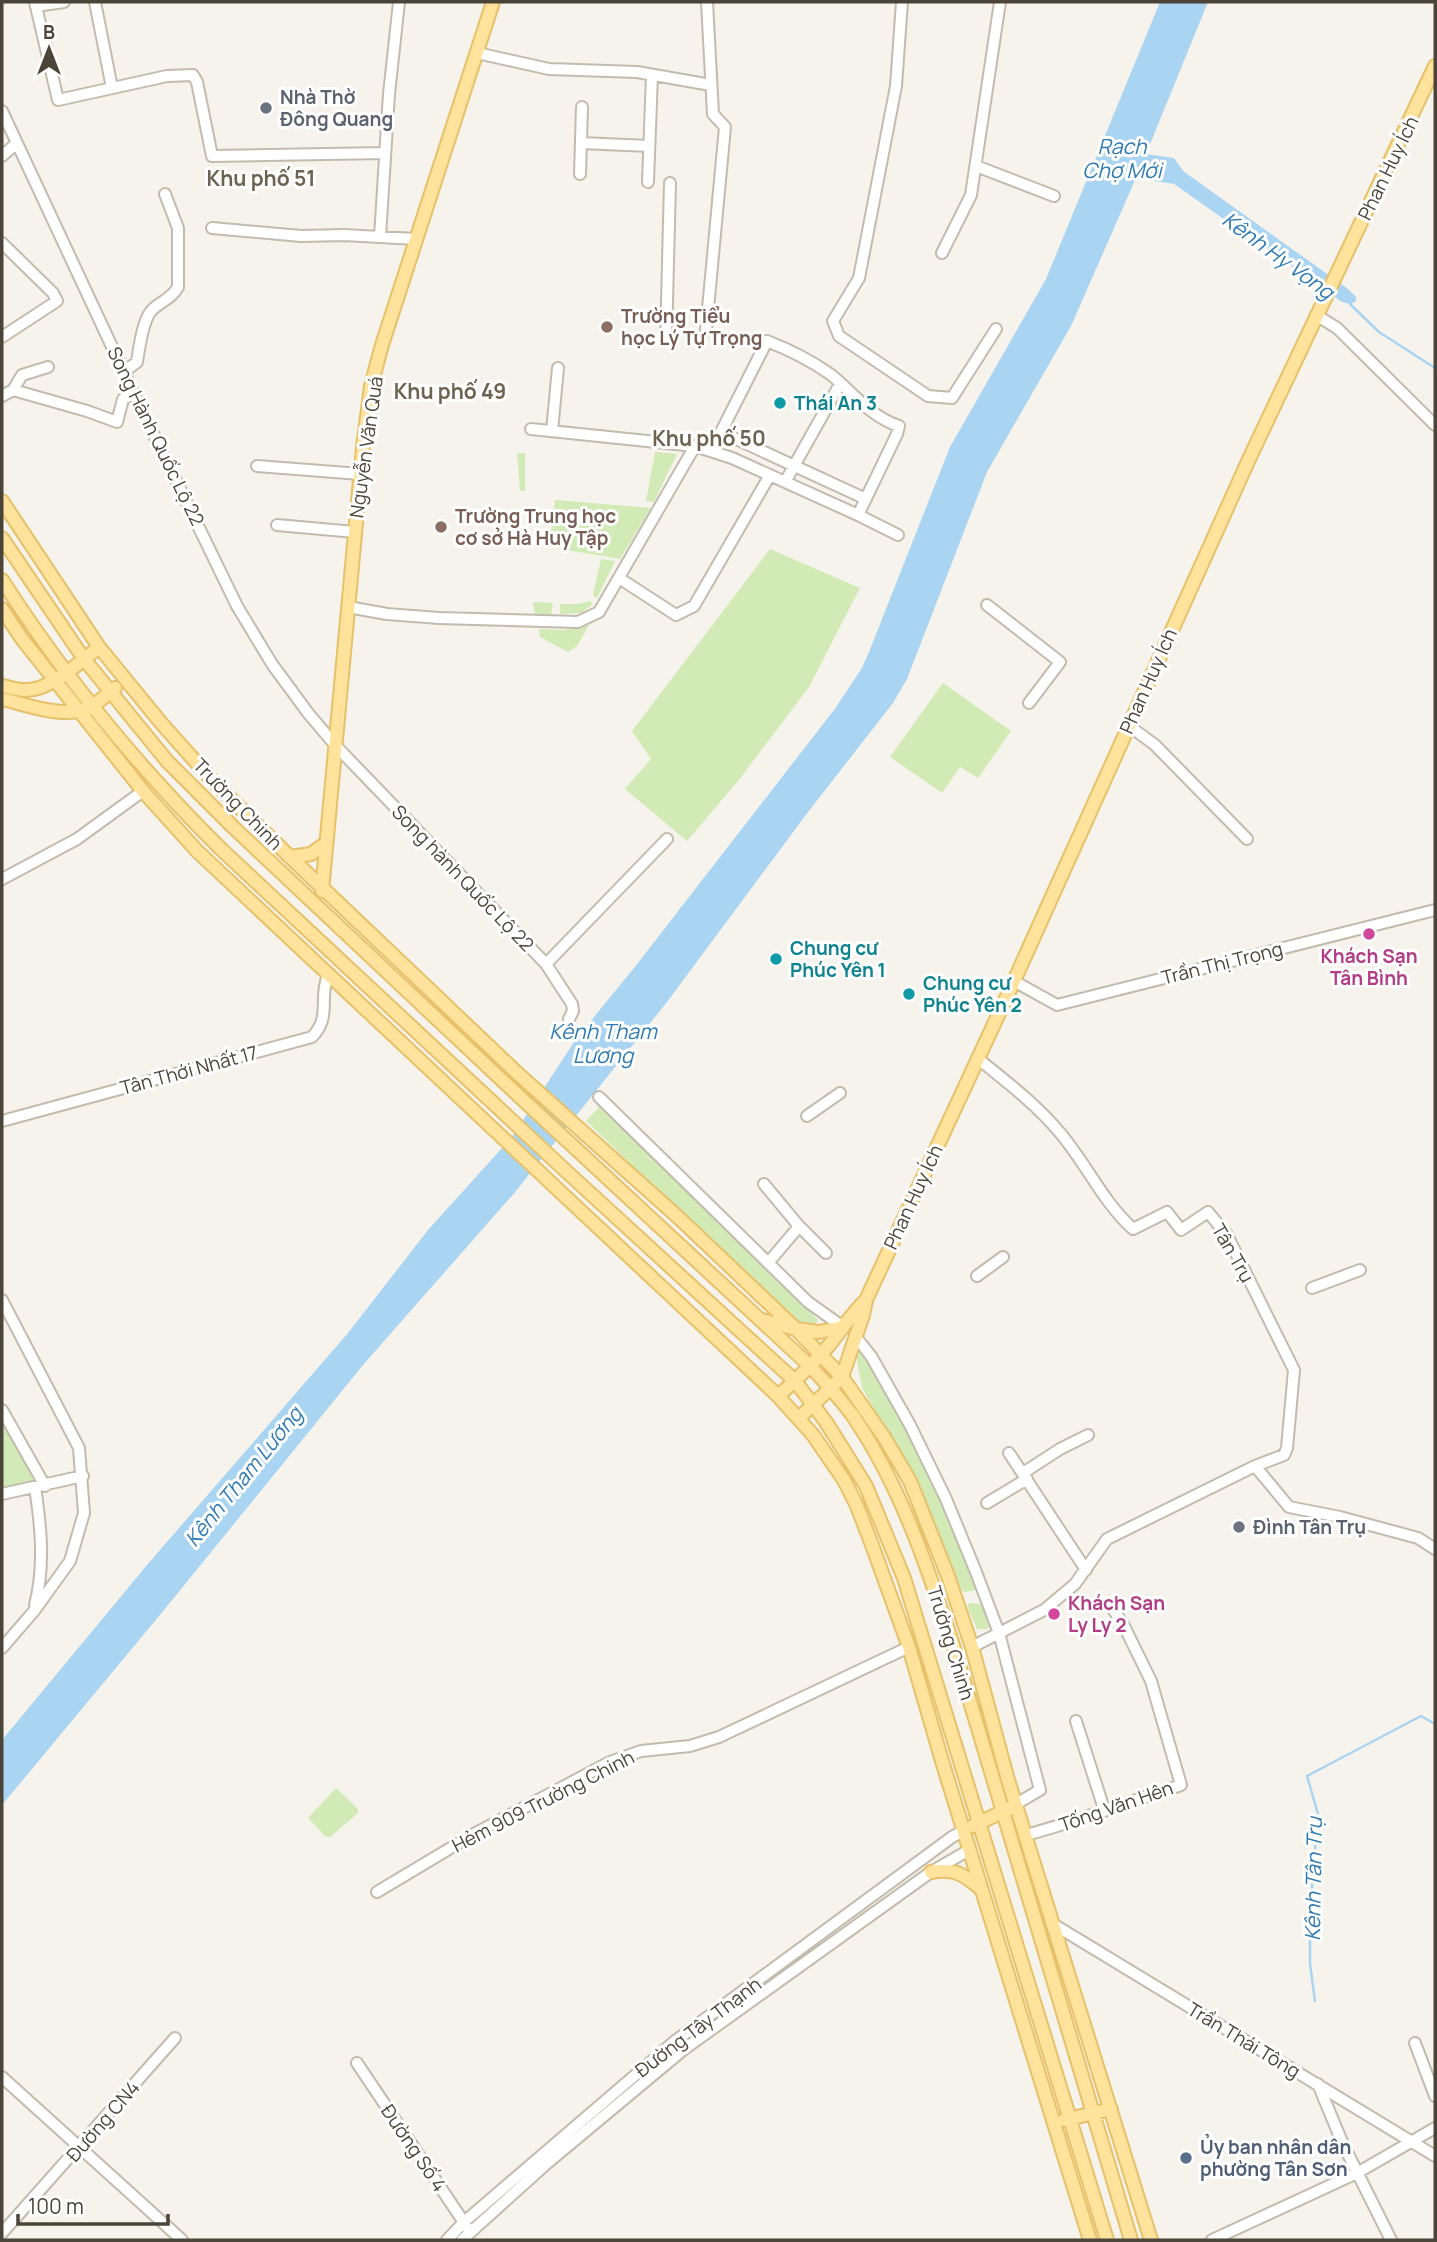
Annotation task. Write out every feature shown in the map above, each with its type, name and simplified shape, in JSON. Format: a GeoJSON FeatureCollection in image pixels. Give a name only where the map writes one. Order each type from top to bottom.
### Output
{"type":"FeatureCollection","features":[{"type":"Feature","properties":{"kind":"main road","name":"Nguyễn Văn Quá"},"geometry":{"type":"LineString","coordinates":[[321,909],[360,474],[373,380],[492,2]]}},
{"type":"Feature","properties":{"kind":"main road","name":"Phan Huy Ích"},"geometry":{"type":"LineString","coordinates":[[866,1300],[1014,981],[1317,312],[1435,66]]}},
{"type":"Feature","properties":{"kind":"main road","name":"Trường Chinh"},"geometry":{"type":"LineString","coordinates":[[2,501],[99,647],[212,780],[516,1072],[679,1218],[796,1329],[842,1377],[884,1437],[910,1481],[939,1548],[972,1647],[1016,1804],[1151,2240]]}},
{"type":"Feature","properties":{"kind":"main road","name":"Trường Chinh"},"geometry":{"type":"LineString","coordinates":[[2,538],[84,659],[167,761],[233,827],[504,1083],[810,1366],[853,1417],[878,1457],[925,1558],[1131,2240]]}},
{"type":"Feature","properties":{"kind":"main road"},"geometry":{"type":"LineString","coordinates":[[2,580],[60,677]]}},
{"type":"Feature","properties":{"kind":"main road"},"geometry":{"type":"LineString","coordinates":[[2,609],[22,639],[60,677],[86,709],[143,791],[197,851],[778,1396],[827,1452],[857,1506],[909,1647],[1090,2240]]}},
{"type":"Feature","properties":{"kind":"main road"},"geometry":{"type":"LineString","coordinates":[[2,686],[35,689],[60,677],[99,647]]}},
{"type":"Feature","properties":{"kind":"main road"},"geometry":{"type":"LineString","coordinates":[[2,699],[49,710],[86,709],[125,680]]}},
{"type":"Feature","properties":{"kind":"main road"},"geometry":{"type":"LineString","coordinates":[[86,709],[155,781],[143,791]]}},
{"type":"Feature","properties":{"kind":"main road","name":"Trường Chinh"},"geometry":{"type":"LineString","coordinates":[[155,781],[222,850],[566,1172],[795,1381],[838,1439],[866,1486],[889,1538],[925,1642],[1107,2240]]}},
{"type":"Feature","properties":{"kind":"main road"},"geometry":{"type":"LineString","coordinates":[[290,857],[311,854],[326,843]]}},
{"type":"Feature","properties":{"kind":"main road"},"geometry":{"type":"LineString","coordinates":[[666,1232],[679,1218]]}},
{"type":"Feature","properties":{"kind":"main road"},"geometry":{"type":"LineString","coordinates":[[636,1261],[649,1248]]}},
{"type":"Feature","properties":{"kind":"main road"},"geometry":{"type":"LineString","coordinates":[[778,1396],[821,1354],[854,1311],[866,1300]]}},
{"type":"Feature","properties":{"kind":"main road"},"geometry":{"type":"LineString","coordinates":[[799,1418],[832,1390],[842,1377],[866,1300]]}},
{"type":"Feature","properties":{"kind":"main road"},"geometry":{"type":"LineString","coordinates":[[759,1319],[819,1332],[843,1326]]}},
{"type":"Feature","properties":{"kind":"main road"},"geometry":{"type":"LineString","coordinates":[[963,1831],[1016,1804]]}},
{"type":"Feature","properties":{"kind":"main road"},"geometry":{"type":"LineString","coordinates":[[969,1850],[1026,1835]]}},
{"type":"Feature","properties":{"kind":"main road"},"geometry":{"type":"LineString","coordinates":[[931,1872],[946,1869],[956,1871],[981,1889],[1009,1917]]}},
{"type":"Feature","properties":{"kind":"main road"},"geometry":{"type":"LineString","coordinates":[[1054,2123],[1111,2109]]}},
{"type":"Feature","properties":{"kind":"street"},"geometry":{"type":"LineString","coordinates":[[64,2],[36,4],[58,100],[167,76],[193,75],[197,82],[212,156],[384,153]]}},
{"type":"Feature","properties":{"kind":"street"},"geometry":{"type":"LineString","coordinates":[[95,2],[112,88]]}},
{"type":"Feature","properties":{"kind":"street"},"geometry":{"type":"LineString","coordinates":[[380,237],[389,94],[400,2]]}},
{"type":"Feature","properties":{"kind":"street"},"geometry":{"type":"LineString","coordinates":[[706,330],[725,127],[713,114],[707,2]]}},
{"type":"Feature","properties":{"kind":"street"},"geometry":{"type":"LineString","coordinates":[[902,2],[896,86],[878,185],[859,278],[833,321],[835,330],[839,336],[928,396],[952,398],[996,329]]}},
{"type":"Feature","properties":{"kind":"street"},"geometry":{"type":"LineString","coordinates":[[942,253],[971,195],[1000,2]]}},
{"type":"Feature","properties":{"kind":"street"},"geometry":{"type":"LineString","coordinates":[[477,53],[549,69],[637,72],[711,85]]}},
{"type":"Feature","properties":{"kind":"street"},"geometry":{"type":"LineString","coordinates":[[648,183],[652,75]]}},
{"type":"Feature","properties":{"kind":"street"},"geometry":{"type":"LineString","coordinates":[[580,174],[582,107]]}},
{"type":"Feature","properties":{"kind":"street","name":"Song Hành Quốc Lộ 22"},"geometry":{"type":"LineString","coordinates":[[2,111],[134,394],[237,606],[272,664],[336,746]]}},
{"type":"Feature","properties":{"kind":"street"},"geometry":{"type":"LineString","coordinates":[[2,156],[17,143]]}},
{"type":"Feature","properties":{"kind":"street"},"geometry":{"type":"LineString","coordinates":[[581,143],[649,146]]}},
{"type":"Feature","properties":{"kind":"street"},"geometry":{"type":"LineString","coordinates":[[976,166],[1054,196]]}},
{"type":"Feature","properties":{"kind":"street"},"geometry":{"type":"LineString","coordinates":[[666,341],[670,183]]}},
{"type":"Feature","properties":{"kind":"street"},"geometry":{"type":"LineString","coordinates":[[124,372],[137,362],[150,310],[174,294],[178,287],[178,228],[164,194]]}},
{"type":"Feature","properties":{"kind":"street"},"geometry":{"type":"LineString","coordinates":[[212,228],[301,236],[416,239]]}},
{"type":"Feature","properties":{"kind":"street"},"geometry":{"type":"LineString","coordinates":[[2,243],[53,293],[57,301],[2,337]]}},
{"type":"Feature","properties":{"kind":"street"},"geometry":{"type":"LineString","coordinates":[[1317,312],[1337,328],[1435,425]]}},
{"type":"Feature","properties":{"kind":"street"},"geometry":{"type":"LineString","coordinates":[[859,515],[899,426],[875,415],[831,376],[795,352],[767,341],[721,432],[866,499]]}},
{"type":"Feature","properties":{"kind":"street"},"geometry":{"type":"LineString","coordinates":[[2,396],[13,390],[22,375],[48,367]]}},
{"type":"Feature","properties":{"kind":"street"},"geometry":{"type":"LineString","coordinates":[[552,431],[558,368]]}},
{"type":"Feature","properties":{"kind":"street"},"geometry":{"type":"LineString","coordinates":[[785,482],[840,384]]}},
{"type":"Feature","properties":{"kind":"street"},"geometry":{"type":"LineString","coordinates":[[13,390],[117,422],[123,399],[134,394]]}},
{"type":"Feature","properties":{"kind":"street"},"geometry":{"type":"LineString","coordinates":[[531,429],[695,446],[732,458],[898,535]]}},
{"type":"Feature","properties":{"kind":"street"},"geometry":{"type":"LineString","coordinates":[[348,607],[387,614],[439,618],[578,622],[599,612],[695,446]]}},
{"type":"Feature","properties":{"kind":"street"},"geometry":{"type":"LineString","coordinates":[[257,466],[360,474]]}},
{"type":"Feature","properties":{"kind":"street"},"geometry":{"type":"LineString","coordinates":[[619,578],[676,615],[694,606],[770,475]]}},
{"type":"Feature","properties":{"kind":"street"},"geometry":{"type":"LineString","coordinates":[[277,525],[355,532]]}},
{"type":"Feature","properties":{"kind":"street"},"geometry":{"type":"LineString","coordinates":[[987,605],[1060,662],[1029,703]]}},
{"type":"Feature","properties":{"kind":"street"},"geometry":{"type":"LineString","coordinates":[[1128,725],[1155,745],[1247,839]]}},
{"type":"Feature","properties":{"kind":"street","name":"Song hành Quốc Lộ 22"},"geometry":{"type":"LineString","coordinates":[[336,746],[546,964],[572,1004],[573,1011],[569,1018]]}},
{"type":"Feature","properties":{"kind":"street"},"geometry":{"type":"LineString","coordinates":[[2,879],[77,839],[143,791]]}},
{"type":"Feature","properties":{"kind":"street"},"geometry":{"type":"LineString","coordinates":[[546,964],[667,839]]}},
{"type":"Feature","properties":{"kind":"street","name":"Trần Thị Trọng"},"geometry":{"type":"LineString","coordinates":[[1014,981],[1057,1005],[1435,910]]}},
{"type":"Feature","properties":{"kind":"street","name":"Tân Thới Nhất 17"},"geometry":{"type":"LineString","coordinates":[[2,1121],[312,1037],[324,1018],[324,985],[328,975]]}},
{"type":"Feature","properties":{"kind":"street","name":"Tân Trụ"},"geometry":{"type":"LineString","coordinates":[[977,1058],[1028,1099],[1062,1135],[1102,1192],[1133,1229],[1167,1212],[1181,1230],[1208,1212],[1227,1235],[1294,1370],[1287,1448],[1284,1455],[1255,1466]]}},
{"type":"Feature","properties":{"kind":"street"},"geometry":{"type":"LineString","coordinates":[[807,1116],[841,1093]]}},
{"type":"Feature","properties":{"kind":"street"},"geometry":{"type":"LineString","coordinates":[[598,1097],[808,1302],[843,1326]]}},
{"type":"Feature","properties":{"kind":"street"},"geometry":{"type":"LineString","coordinates":[[764,1184],[798,1225],[826,1253]]}},
{"type":"Feature","properties":{"kind":"street"},"geometry":{"type":"LineString","coordinates":[[768,1263],[798,1225]]}},
{"type":"Feature","properties":{"kind":"street"},"geometry":{"type":"LineString","coordinates":[[977,1276],[1003,1257]]}},
{"type":"Feature","properties":{"kind":"street"},"geometry":{"type":"LineString","coordinates":[[1312,1288],[1360,1270]]}},
{"type":"Feature","properties":{"kind":"street"},"geometry":{"type":"LineString","coordinates":[[2,1300],[79,1448],[84,1513],[70,1561],[34,1611],[2,1648]]}},
{"type":"Feature","properties":{"kind":"street"},"geometry":{"type":"LineString","coordinates":[[855,1336],[871,1356],[910,1424],[946,1499],[999,1633],[1040,1790],[1016,1804]]}},
{"type":"Feature","properties":{"kind":"street"},"geometry":{"type":"LineString","coordinates":[[2,1410],[40,1486],[42,1558],[34,1611]]}},
{"type":"Feature","properties":{"kind":"street"},"geometry":{"type":"LineString","coordinates":[[987,1503],[1060,1449],[1088,1435]]}},
{"type":"Feature","properties":{"kind":"street"},"geometry":{"type":"LineString","coordinates":[[1009,1453],[1086,1570]]}},
{"type":"Feature","properties":{"kind":"street"},"geometry":{"type":"LineString","coordinates":[[972,1647],[1044,1610],[1075,1584],[1107,1539],[1255,1466],[1289,1507],[1340,1517],[1418,1538],[1435,1549]]}},
{"type":"Feature","properties":{"kind":"street"},"geometry":{"type":"LineString","coordinates":[[2,1494],[83,1476]]}},
{"type":"Feature","properties":{"kind":"street","name":"Tống Văn Hên"},"geometry":{"type":"LineString","coordinates":[[1026,1835],[1079,1821],[1181,1785],[1151,1681],[1124,1626],[1109,1603]]}},
{"type":"Feature","properties":{"kind":"street","name":"Hẻm 909 Trường Chinh"},"geometry":{"type":"LineString","coordinates":[[377,1892],[474,1834],[610,1762],[641,1751],[690,1746],[719,1737],[909,1647]]}},
{"type":"Feature","properties":{"kind":"street"},"geometry":{"type":"LineString","coordinates":[[1076,1721],[1104,1810]]}},
{"type":"Feature","properties":{"kind":"street","name":"Đường Tây Thạnh"},"geometry":{"type":"LineString","coordinates":[[466,2236],[541,2161],[675,2041],[963,1831]]}},
{"type":"Feature","properties":{"kind":"street","name":"Đường Tây Thạnh"},"geometry":{"type":"LineString","coordinates":[[446,2240],[464,2222],[683,2050],[931,1872],[969,1850]]}},
{"type":"Feature","properties":{"kind":"street","name":"Trần Thái Tông"},"geometry":{"type":"LineString","coordinates":[[1053,1924],[1435,2156]]}},
{"type":"Feature","properties":{"kind":"street"},"geometry":{"type":"LineString","coordinates":[[750,1987],[758,1997]]}},
{"type":"Feature","properties":{"kind":"street","name":"Đường CN4"},"geometry":{"type":"LineString","coordinates":[[2,2233],[175,2038]]}},
{"type":"Feature","properties":{"kind":"street"},"geometry":{"type":"LineString","coordinates":[[675,2041],[683,2050]]}},
{"type":"Feature","properties":{"kind":"street"},"geometry":{"type":"LineString","coordinates":[[1415,2043],[1435,2096]]}},
{"type":"Feature","properties":{"kind":"street","name":"Đường Số 4"},"geometry":{"type":"LineString","coordinates":[[357,2063],[464,2222],[466,2236]]}},
{"type":"Feature","properties":{"kind":"street"},"geometry":{"type":"LineString","coordinates":[[2,2077],[182,2240]]}},
{"type":"Feature","properties":{"kind":"street"},"geometry":{"type":"LineString","coordinates":[[1318,2084],[1357,2173],[1391,2240]]}},
{"type":"Feature","properties":{"kind":"street"},"geometry":{"type":"LineString","coordinates":[[1212,2240],[1357,2173],[1435,2128]]}},
{"type":"Feature","properties":{"kind":"green space"},"geometry":{"type":"Polygon","coordinates":[[[655,452],[677,454],[654,502],[646,501],[655,452]]]}},
{"type":"Feature","properties":{"kind":"green space"},"geometry":{"type":"Polygon","coordinates":[[[517,453],[525,453],[525,491],[520,491],[517,453]]]}},
{"type":"Feature","properties":{"kind":"green space"},"geometry":{"type":"Polygon","coordinates":[[[555,500],[651,508],[620,559],[549,547],[555,500]]]}},
{"type":"Feature","properties":{"kind":"green space"},"geometry":{"type":"Polygon","coordinates":[[[770,549],[860,588],[809,687],[738,781],[687,841],[625,789],[651,759],[632,731],[770,549]]]}},
{"type":"Feature","properties":{"kind":"green space"},"geometry":{"type":"Polygon","coordinates":[[[601,559],[615,561],[597,598],[593,595],[601,559]]]}},
{"type":"Feature","properties":{"kind":"green space"},"geometry":{"type":"Polygon","coordinates":[[[590,601],[593,604],[581,613],[560,614],[560,604],[590,601]]]}},
{"type":"Feature","properties":{"kind":"green space"},"geometry":{"type":"Polygon","coordinates":[[[533,602],[553,603],[551,615],[535,614],[533,602]]]}},
{"type":"Feature","properties":{"kind":"green space"},"geometry":{"type":"Polygon","coordinates":[[[589,625],[577,646],[568,652],[540,637],[539,629],[565,630],[589,625]]]}},
{"type":"Feature","properties":{"kind":"green space"},"geometry":{"type":"Polygon","coordinates":[[[943,683],[1011,731],[978,778],[960,767],[942,793],[890,757],[943,683]]]}},
{"type":"Feature","properties":{"kind":"green space"},"geometry":{"type":"Polygon","coordinates":[[[600,1106],[818,1320],[814,1326],[798,1325],[586,1121],[600,1106]]]}},
{"type":"Feature","properties":{"kind":"green space"},"geometry":{"type":"Polygon","coordinates":[[[860,1345],[933,1484],[978,1584],[976,1590],[964,1592],[958,1586],[915,1482],[862,1388],[856,1355],[860,1345]]]}},
{"type":"Feature","properties":{"kind":"green space"},"geometry":{"type":"Polygon","coordinates":[[[2,1421],[39,1483],[2,1489],[2,1421]]]}},
{"type":"Feature","properties":{"kind":"green space"},"geometry":{"type":"Polygon","coordinates":[[[969,1603],[982,1604],[991,1624],[987,1629],[977,1629],[967,1607],[969,1603]]]}},
{"type":"Feature","properties":{"kind":"green space"},"geometry":{"type":"Polygon","coordinates":[[[336,1788],[358,1809],[358,1813],[330,1837],[325,1836],[308,1818],[336,1788]]]}},
{"type":"Feature","properties":{"kind":"water","name":"Kênh Tham Lương"},"geometry":{"type":"Polygon","coordinates":[[[1160,2],[1208,2],[1146,154],[1174,158],[1183,171],[1348,289],[1356,297],[1356,301],[1351,304],[1342,302],[1174,184],[1136,178],[1071,326],[987,472],[907,679],[893,703],[667,1002],[516,1191],[363,1365],[2,1805],[2,1740],[147,1565],[348,1333],[428,1230],[512,1137],[576,1039],[834,710],[862,668],[950,447],[1046,279],[1160,2]]]}},
{"type":"Feature","properties":{"kind":"waterway","name":"Kênh Hy Vọng"},"geometry":{"type":"LineString","coordinates":[[1349,303],[1379,332],[1435,368]]}},
{"type":"Feature","properties":{"kind":"waterway","name":"Kênh Tân Trụ"},"geometry":{"type":"LineString","coordinates":[[1315,2001],[1310,1964],[1310,1912],[1318,1814],[1307,1776],[1421,1716],[1435,1724]]}},
{"type":"Feature","properties":{"kind":"place","name":"Nhà Thờ Đông Quang"},"geometry":{"type":"Point","coordinates":[266,108]}},
{"type":"Feature","properties":{"kind":"place","name":"Trường Tiểu học Lý Tự Trọng"},"geometry":{"type":"Point","coordinates":[607,327]}},
{"type":"Feature","properties":{"kind":"place","name":"Thái An 3"},"geometry":{"type":"Point","coordinates":[780,403]}},
{"type":"Feature","properties":{"kind":"place","name":"Trường Trung học cơ sở Hà Huy Tập"},"geometry":{"type":"Point","coordinates":[441,527]}},
{"type":"Feature","properties":{"kind":"place","name":"Khách Sạn Tân Bình"},"geometry":{"type":"Point","coordinates":[1369,934]}},
{"type":"Feature","properties":{"kind":"place","name":"Chung cư Phúc Yên 1"},"geometry":{"type":"Point","coordinates":[776,959]}},
{"type":"Feature","properties":{"kind":"place","name":"Chung cư Phúc Yên 2"},"geometry":{"type":"Point","coordinates":[909,994]}},
{"type":"Feature","properties":{"kind":"place","name":"Đình Tân Trụ"},"geometry":{"type":"Point","coordinates":[1239,1527]}},
{"type":"Feature","properties":{"kind":"place","name":"Khách Sạn Ly Ly 2"},"geometry":{"type":"Point","coordinates":[1054,1614]}},
{"type":"Feature","properties":{"kind":"place","name":"Ủy ban nhân dân phường Tân Sơn"},"geometry":{"type":"Point","coordinates":[1186,2158]}},
{"type":"Feature","properties":{"kind":"district","name":"Khu phố 51"},"geometry":{"type":"Point","coordinates":[261,179]}},
{"type":"Feature","properties":{"kind":"district","name":"Khu phố 49"},"geometry":{"type":"Point","coordinates":[450,392]}},
{"type":"Feature","properties":{"kind":"district","name":"Khu phố 50"},"geometry":{"type":"Point","coordinates":[709,439]}},
{"type":"Feature","properties":{"kind":"water label","name":"Rạch Chợ Mới"},"geometry":{"type":"Point","coordinates":[1122,159]}}]}
